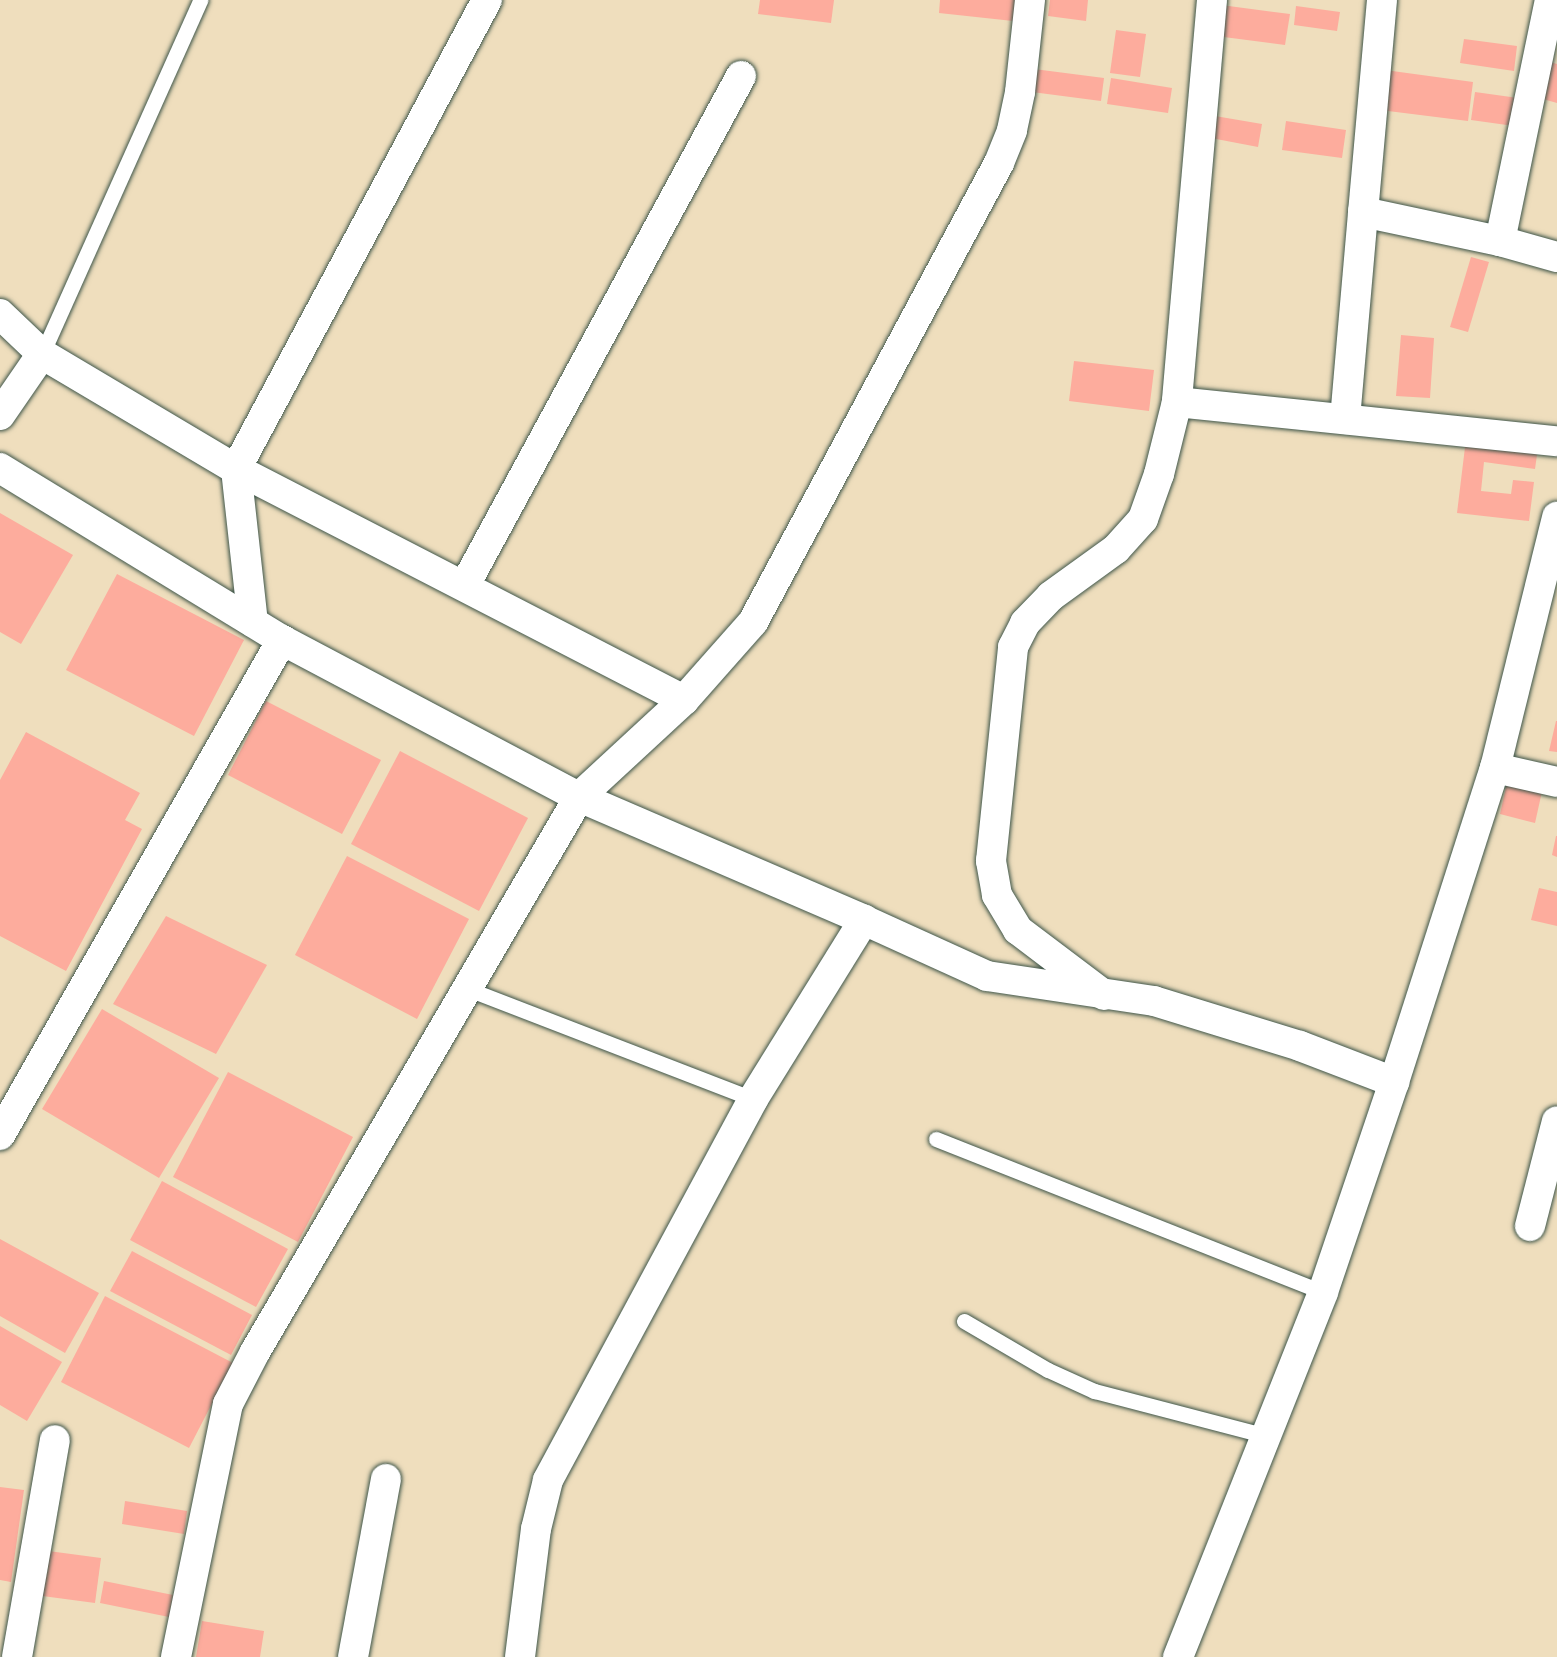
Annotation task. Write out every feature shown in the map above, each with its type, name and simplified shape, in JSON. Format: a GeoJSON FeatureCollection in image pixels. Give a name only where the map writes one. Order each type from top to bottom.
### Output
{"type":"FeatureCollection","features":[{"type":"Feature","properties":{"kind":"street"},"geometry":{"type":"LineString","coordinates":[[253,622],[236,469],[487,0]]}},
{"type":"Feature","properties":{"kind":"street"},"geometry":{"type":"LineString","coordinates":[[176,1657],[228,1404],[255,1352],[579,796],[684,700],[753,622],[999,163],[1018,102],[1030,0]]}},
{"type":"Feature","properties":{"kind":"street"},"geometry":{"type":"LineString","coordinates":[[1104,995],[1018,930],[997,895],[991,861],[1012,647],[1025,623],[1051,596],[1116,549],[1143,519],[1177,402],[1212,0]]}},
{"type":"Feature","properties":{"kind":"street"},"geometry":{"type":"LineString","coordinates":[[1345,419],[1382,0]]}},
{"type":"Feature","properties":{"kind":"street"},"geometry":{"type":"LineString","coordinates":[[1500,240],[1550,0]]}},
{"type":"Feature","properties":{"kind":"street"},"geometry":{"type":"LineString","coordinates":[[465,585],[741,76]]}},
{"type":"Feature","properties":{"kind":"street"},"geometry":{"type":"LineString","coordinates":[[1363,212],[1500,240],[1557,257]]}},
{"type":"Feature","properties":{"kind":"street"},"geometry":{"type":"LineString","coordinates":[[0,314],[42,354],[236,469],[465,585],[684,700]]}},
{"type":"Feature","properties":{"kind":"street"},"geometry":{"type":"LineString","coordinates":[[0,416],[42,354]]}},
{"type":"Feature","properties":{"kind":"street"},"geometry":{"type":"LineString","coordinates":[[1177,402],[1557,441]]}},
{"type":"Feature","properties":{"kind":"street"},"geometry":{"type":"LineString","coordinates":[[0,468],[282,640],[579,796],[987,976],[1104,995],[1154,1000],[1300,1046],[1394,1082]]}},
{"type":"Feature","properties":{"kind":"street"},"geometry":{"type":"LineString","coordinates":[[1178,1657],[1323,1292],[1394,1082],[1496,768],[1557,517]]}},
{"type":"Feature","properties":{"kind":"street"},"geometry":{"type":"LineString","coordinates":[[0,1135],[282,640]]}},
{"type":"Feature","properties":{"kind":"street"},"geometry":{"type":"LineString","coordinates":[[1496,768],[1557,782]]}},
{"type":"Feature","properties":{"kind":"street"},"geometry":{"type":"LineString","coordinates":[[520,1657],[536,1529],[548,1480],[753,1099],[864,920]]}},
{"type":"Feature","properties":{"kind":"street"},"geometry":{"type":"LineString","coordinates":[[1530,1226],[1557,1121]]}},
{"type":"Feature","properties":{"kind":"street"},"geometry":{"type":"LineString","coordinates":[[17,1657],[55,1440]]}},
{"type":"Feature","properties":{"kind":"street"},"geometry":{"type":"LineString","coordinates":[[353,1657],[386,1479]]}},
{"type":"Feature","properties":{"kind":"lane"},"geometry":{"type":"LineString","coordinates":[[42,354],[200,0]]}},
{"type":"Feature","properties":{"kind":"lane"},"geometry":{"type":"LineString","coordinates":[[468,988],[753,1099]]}},
{"type":"Feature","properties":{"kind":"lane"},"geometry":{"type":"LineString","coordinates":[[936,1139],[1323,1292]]}},
{"type":"Feature","properties":{"kind":"lane"},"geometry":{"type":"LineString","coordinates":[[964,1321],[1048,1371],[1094,1391],[1267,1436]]}},
{"type":"Feature","properties":{"kind":"building"},"geometry":{"type":"Polygon","coordinates":[[[760,0],[834,0],[831,23],[758,14],[760,0]]]}},
{"type":"Feature","properties":{"kind":"building"},"geometry":{"type":"Polygon","coordinates":[[[940,0],[1016,0],[1013,21],[939,13],[940,0]]]}},
{"type":"Feature","properties":{"kind":"building"},"geometry":{"type":"Polygon","coordinates":[[[1050,0],[1088,0],[1086,21],[1048,16],[1050,0]]]}},
{"type":"Feature","properties":{"kind":"building"},"geometry":{"type":"Polygon","coordinates":[[[1221,5],[1290,14],[1285,45],[1216,36],[1221,5]]]}},
{"type":"Feature","properties":{"kind":"building"},"geometry":{"type":"Polygon","coordinates":[[[1296,6],[1340,12],[1337,31],[1294,25],[1296,6]]]}},
{"type":"Feature","properties":{"kind":"building"},"geometry":{"type":"Polygon","coordinates":[[[1116,30],[1146,34],[1140,77],[1110,73],[1116,30]]]}},
{"type":"Feature","properties":{"kind":"building"},"geometry":{"type":"Polygon","coordinates":[[[1464,39],[1517,46],[1514,71],[1460,63],[1464,39]]]}},
{"type":"Feature","properties":{"kind":"building"},"geometry":{"type":"Polygon","coordinates":[[[1547,61],[1557,64],[1557,103],[1536,97],[1547,61]]]}},
{"type":"Feature","properties":{"kind":"building"},"geometry":{"type":"Polygon","coordinates":[[[1034,69],[1104,78],[1101,101],[1032,92],[1034,69]]]}},
{"type":"Feature","properties":{"kind":"building"},"geometry":{"type":"Polygon","coordinates":[[[1385,70],[1473,82],[1468,121],[1380,110],[1385,70]]]}},
{"type":"Feature","properties":{"kind":"building"},"geometry":{"type":"Polygon","coordinates":[[[1111,78],[1172,88],[1168,113],[1107,104],[1111,78]]]}},
{"type":"Feature","properties":{"kind":"building"},"geometry":{"type":"Polygon","coordinates":[[[1475,92],[1518,98],[1514,126],[1471,120],[1475,92]]]}},
{"type":"Feature","properties":{"kind":"building"},"geometry":{"type":"Polygon","coordinates":[[[1215,116],[1262,124],[1258,147],[1211,138],[1215,116]]]}},
{"type":"Feature","properties":{"kind":"building"},"geometry":{"type":"Polygon","coordinates":[[[1286,121],[1346,130],[1342,158],[1282,150],[1286,121]]]}},
{"type":"Feature","properties":{"kind":"building"},"geometry":{"type":"Polygon","coordinates":[[[1471,257],[1489,262],[1468,332],[1450,327],[1471,257]]]}},
{"type":"Feature","properties":{"kind":"building"},"geometry":{"type":"Polygon","coordinates":[[[1401,335],[1434,338],[1430,398],[1396,396],[1401,335]]]}},
{"type":"Feature","properties":{"kind":"building"},"geometry":{"type":"Polygon","coordinates":[[[1074,361],[1154,370],[1149,411],[1069,401],[1074,361]]]}},
{"type":"Feature","properties":{"kind":"building"},"geometry":{"type":"Polygon","coordinates":[[[1466,439],[1538,448],[1535,469],[1484,462],[1481,491],[1511,494],[1513,480],[1534,482],[1529,521],[1457,513],[1466,439]]]}},
{"type":"Feature","properties":{"kind":"building"},"geometry":{"type":"Polygon","coordinates":[[[0,513],[73,555],[21,644],[0,632],[0,513]]]}},
{"type":"Feature","properties":{"kind":"building"},"geometry":{"type":"Polygon","coordinates":[[[117,574],[244,640],[194,736],[66,670],[117,574]]]}},
{"type":"Feature","properties":{"kind":"building"},"geometry":{"type":"Polygon","coordinates":[[[266,701],[381,760],[342,834],[228,775],[266,701]]]}},
{"type":"Feature","properties":{"kind":"building"},"geometry":{"type":"Polygon","coordinates":[[[1557,721],[1557,752],[1549,751],[1557,721]]]}},
{"type":"Feature","properties":{"kind":"building"},"geometry":{"type":"Polygon","coordinates":[[[26,732],[140,793],[125,820],[142,829],[66,971],[0,936],[0,780],[26,732]]]}},
{"type":"Feature","properties":{"kind":"building"},"geometry":{"type":"Polygon","coordinates":[[[400,751],[528,818],[479,911],[351,844],[400,751]]]}},
{"type":"Feature","properties":{"kind":"building"},"geometry":{"type":"Polygon","coordinates":[[[1508,778],[1543,787],[1535,823],[1500,814],[1508,778]]]}},
{"type":"Feature","properties":{"kind":"building"},"geometry":{"type":"Polygon","coordinates":[[[1557,836],[1557,857],[1552,855],[1557,836]]]}},
{"type":"Feature","properties":{"kind":"building"},"geometry":{"type":"Polygon","coordinates":[[[347,856],[469,919],[417,1019],[295,955],[347,856]]]}},
{"type":"Feature","properties":{"kind":"building"},"geometry":{"type":"Polygon","coordinates":[[[1539,888],[1557,892],[1557,926],[1531,920],[1539,888]]]}},
{"type":"Feature","properties":{"kind":"building"},"geometry":{"type":"Polygon","coordinates":[[[166,916],[267,965],[216,1054],[113,1004],[166,916]]]}},
{"type":"Feature","properties":{"kind":"building"},"geometry":{"type":"Polygon","coordinates":[[[102,1009],[219,1078],[159,1178],[42,1109],[102,1009]]]}},
{"type":"Feature","properties":{"kind":"building"},"geometry":{"type":"Polygon","coordinates":[[[228,1072],[353,1137],[298,1242],[173,1177],[228,1072]]]}},
{"type":"Feature","properties":{"kind":"building"},"geometry":{"type":"Polygon","coordinates":[[[162,1181],[288,1249],[256,1307],[130,1240],[162,1181]]]}},
{"type":"Feature","properties":{"kind":"building"},"geometry":{"type":"Polygon","coordinates":[[[0,1239],[99,1293],[65,1353],[0,1316],[0,1239]]]}},
{"type":"Feature","properties":{"kind":"building"},"geometry":{"type":"Polygon","coordinates":[[[132,1251],[252,1315],[231,1355],[110,1291],[132,1251]]]}},
{"type":"Feature","properties":{"kind":"building"},"geometry":{"type":"Polygon","coordinates":[[[105,1296],[233,1363],[189,1448],[61,1382],[105,1296]]]}},
{"type":"Feature","properties":{"kind":"building"},"geometry":{"type":"Polygon","coordinates":[[[0,1326],[62,1362],[27,1421],[0,1405],[0,1326]]]}},
{"type":"Feature","properties":{"kind":"building"},"geometry":{"type":"Polygon","coordinates":[[[0,1487],[24,1490],[11,1582],[0,1580],[0,1487]]]}},
{"type":"Feature","properties":{"kind":"building"},"geometry":{"type":"Polygon","coordinates":[[[125,1501],[187,1511],[184,1534],[122,1524],[125,1501]]]}},
{"type":"Feature","properties":{"kind":"building"},"geometry":{"type":"Polygon","coordinates":[[[41,1550],[101,1558],[95,1603],[35,1595],[41,1550]]]}},
{"type":"Feature","properties":{"kind":"building"},"geometry":{"type":"Polygon","coordinates":[[[104,1581],[173,1595],[169,1617],[100,1603],[104,1581]]]}},
{"type":"Feature","properties":{"kind":"building"},"geometry":{"type":"Polygon","coordinates":[[[202,1621],[264,1631],[260,1657],[196,1657],[202,1621]]]}}]}
